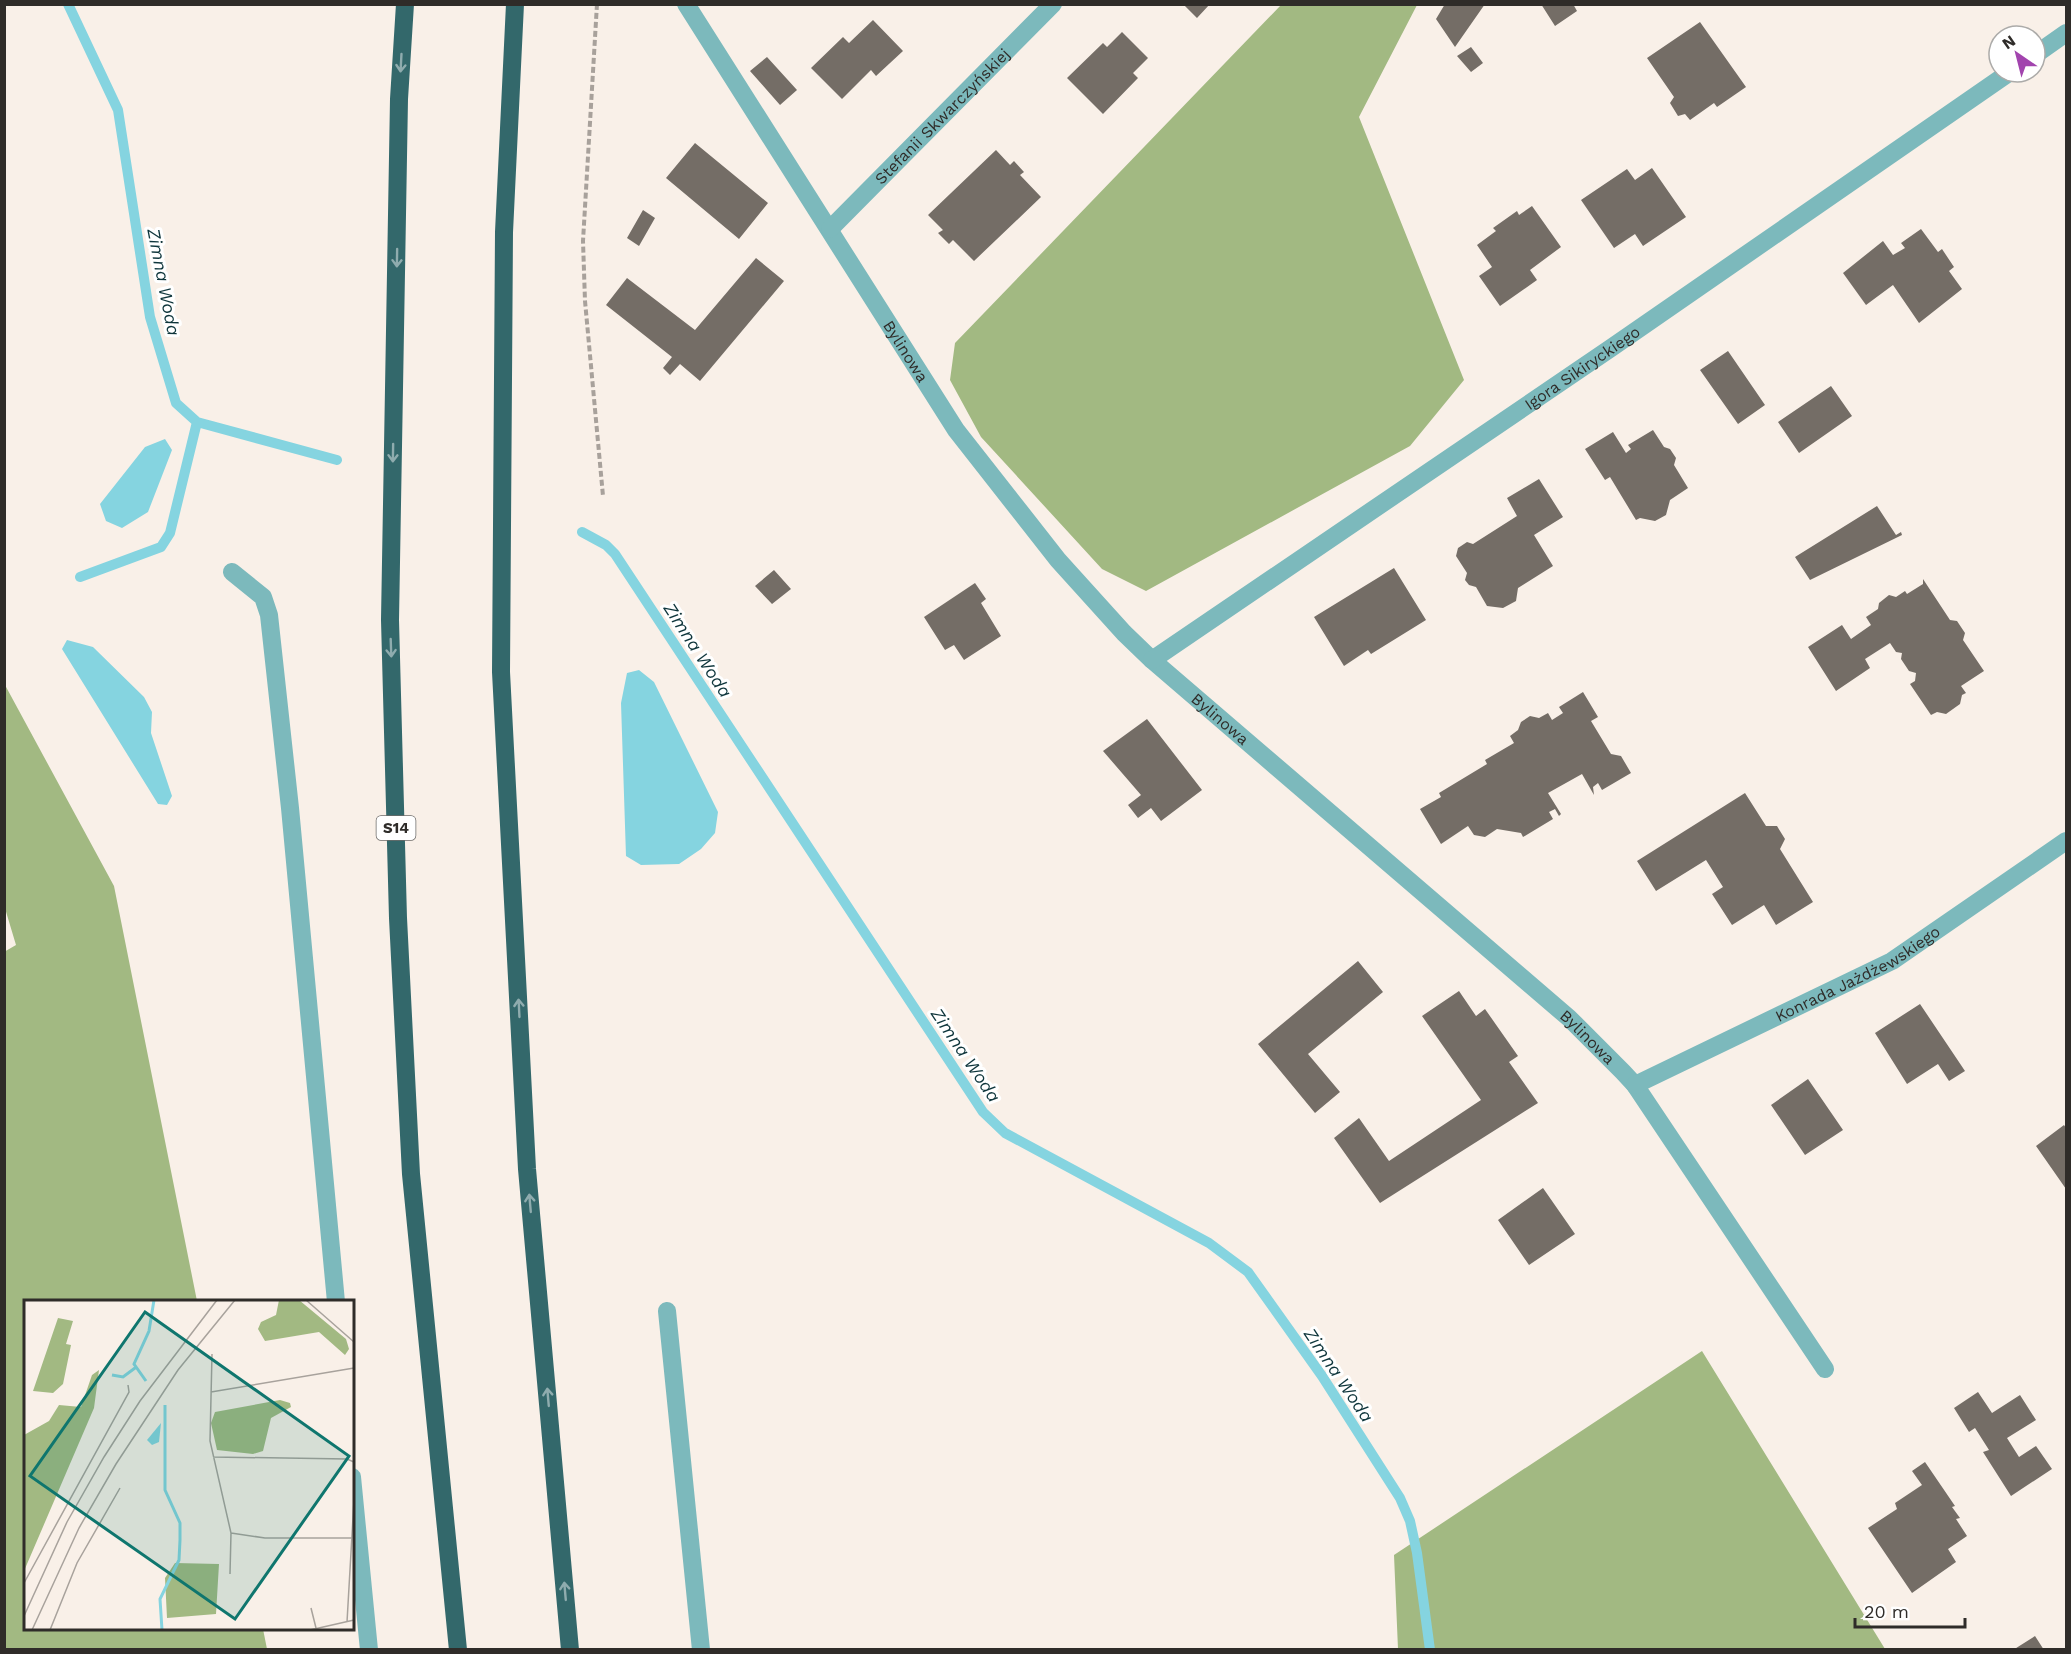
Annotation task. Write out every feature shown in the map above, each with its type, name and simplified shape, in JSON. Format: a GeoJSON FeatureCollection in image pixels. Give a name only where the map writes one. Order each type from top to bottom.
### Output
{"type":"FeatureCollection","features":[{"type":"Feature","properties":{"kind":"highway","name":"S14"},"geometry":{"type":"LineString","coordinates":[[405,4],[399,99],[390,620],[398,906],[411,1174],[458,1650]]}},
{"type":"Feature","properties":{"kind":"highway"},"geometry":{"type":"LineString","coordinates":[[515,4],[504,232],[501,672],[528,1169],[570,1650]]}},
{"type":"Feature","properties":{"kind":"street","name":"Bylinowa"},"geometry":{"type":"LineString","coordinates":[[686,4],[956,430],[1058,560],[1124,633],[1152,660],[1569,1018],[1635,1085],[1826,1370]]}},
{"type":"Feature","properties":{"kind":"street","name":"Stefanii Skwarczyńskiej"},"geometry":{"type":"LineString","coordinates":[[830,229],[1053,4]]}},
{"type":"Feature","properties":{"kind":"street"},"geometry":{"type":"LineString","coordinates":[[2047,47],[2067,33]]}},
{"type":"Feature","properties":{"kind":"street","name":"Igora Sikiryckiego"},"geometry":{"type":"LineString","coordinates":[[1152,660],[1611,348],[1993,84]]}},
{"type":"Feature","properties":{"kind":"street"},"geometry":{"type":"LineString","coordinates":[[232,572],[263,597],[269,615],[290,808],[336,1300]]}},
{"type":"Feature","properties":{"kind":"street","name":"Konrada Jażdżewskiego"},"geometry":{"type":"LineString","coordinates":[[1635,1085],[1892,961],[2067,841]]}},
{"type":"Feature","properties":{"kind":"street"},"geometry":{"type":"LineString","coordinates":[[667,1311],[701,1650]]}},
{"type":"Feature","properties":{"kind":"street"},"geometry":{"type":"LineString","coordinates":[[354,1497],[369,1650]]}},
{"type":"Feature","properties":{"kind":"path"},"geometry":{"type":"LineString","coordinates":[[597,4],[583,241],[585,301],[603,496]]}},
{"type":"Feature","properties":{"kind":"green space"},"geometry":{"type":"Polygon","coordinates":[[[1281,5],[1417,5],[1359,117],[1464,380],[1410,446],[1146,591],[1102,569],[981,437],[950,380],[955,343],[1281,5]]]}},
{"type":"Feature","properties":{"kind":"green space"},"geometry":{"type":"Polygon","coordinates":[[[5,685],[114,886],[197,1300],[24,1300],[24,1630],[263,1630],[267,1649],[5,1649],[4,952],[16,945],[4,905],[5,685]]]}},
{"type":"Feature","properties":{"kind":"green space"},"geometry":{"type":"Polygon","coordinates":[[[1702,1351],[1885,1649],[1398,1649],[1394,1555],[1702,1351]]]}},
{"type":"Feature","properties":{"kind":"water"},"geometry":{"type":"Polygon","coordinates":[[[165,439],[172,450],[148,512],[122,528],[106,521],[100,504],[145,447],[165,439]]]}},
{"type":"Feature","properties":{"kind":"water"},"geometry":{"type":"Polygon","coordinates":[[[67,640],[93,647],[144,697],[152,712],[151,733],[172,796],[167,805],[158,804],[62,649],[67,640]]]}},
{"type":"Feature","properties":{"kind":"water"},"geometry":{"type":"Polygon","coordinates":[[[639,670],[654,682],[718,812],[715,833],[701,849],[679,864],[641,865],[626,856],[621,703],[627,673],[639,670]]]}},
{"type":"Feature","properties":{"kind":"building"},"geometry":{"type":"Polygon","coordinates":[[[1183,4],[1210,4],[1197,18],[1183,4]]]}},
{"type":"Feature","properties":{"kind":"building"},"geometry":{"type":"Polygon","coordinates":[[[1445,4],[1485,4],[1455,47],[1436,19],[1445,4]]]}},
{"type":"Feature","properties":{"kind":"building"},"geometry":{"type":"Polygon","coordinates":[[[1541,4],[1573,4],[1577,11],[1555,26],[1541,4]]]}},
{"type":"Feature","properties":{"kind":"building"},"geometry":{"type":"Polygon","coordinates":[[[873,20],[903,51],[876,76],[871,70],[842,99],[811,68],[843,37],[849,43],[873,20]]]}},
{"type":"Feature","properties":{"kind":"building"},"geometry":{"type":"Polygon","coordinates":[[[1700,22],[1746,87],[1717,107],[1714,103],[1690,120],[1685,114],[1678,116],[1670,103],[1674,97],[1647,58],[1700,22]]]}},
{"type":"Feature","properties":{"kind":"building"},"geometry":{"type":"Polygon","coordinates":[[[1122,32],[1148,58],[1133,73],[1138,78],[1103,114],[1067,78],[1103,43],[1107,47],[1122,32]]]}},
{"type":"Feature","properties":{"kind":"building"},"geometry":{"type":"Polygon","coordinates":[[[1471,47],[1483,63],[1471,72],[1457,56],[1471,47]]]}},
{"type":"Feature","properties":{"kind":"building"},"geometry":{"type":"Polygon","coordinates":[[[767,57],[797,90],[780,105],[750,71],[767,57]]]}},
{"type":"Feature","properties":{"kind":"building"},"geometry":{"type":"Polygon","coordinates":[[[695,143],[768,203],[739,239],[666,178],[695,143]]]}},
{"type":"Feature","properties":{"kind":"building"},"geometry":{"type":"Polygon","coordinates":[[[996,150],[1010,165],[1014,161],[1024,172],[1020,175],[1041,197],[974,261],[953,240],[949,244],[938,233],[943,230],[928,215],[996,150]]]}},
{"type":"Feature","properties":{"kind":"building"},"geometry":{"type":"Polygon","coordinates":[[[1652,168],[1686,217],[1643,246],[1635,234],[1614,248],[1581,200],[1627,169],[1635,180],[1652,168]]]}},
{"type":"Feature","properties":{"kind":"building"},"geometry":{"type":"Polygon","coordinates":[[[1532,206],[1561,247],[1530,270],[1537,280],[1500,306],[1479,276],[1492,267],[1477,245],[1496,231],[1493,228],[1517,211],[1519,215],[1532,206]]]}},
{"type":"Feature","properties":{"kind":"building"},"geometry":{"type":"Polygon","coordinates":[[[643,210],[655,218],[639,246],[627,238],[643,210]]]}},
{"type":"Feature","properties":{"kind":"building"},"geometry":{"type":"Polygon","coordinates":[[[1921,229],[1938,252],[1942,249],[1954,267],[1949,271],[1962,289],[1919,323],[1893,285],[1866,305],[1843,273],[1883,241],[1893,255],[1905,248],[1901,243],[1921,229]]]}},
{"type":"Feature","properties":{"kind":"building"},"geometry":{"type":"Polygon","coordinates":[[[756,258],[784,281],[700,381],[680,364],[670,375],[663,368],[672,357],[606,305],[627,278],[695,330],[756,258]]]}},
{"type":"Feature","properties":{"kind":"building"},"geometry":{"type":"Polygon","coordinates":[[[1728,351],[1765,405],[1738,424],[1700,370],[1728,351]]]}},
{"type":"Feature","properties":{"kind":"building"},"geometry":{"type":"Polygon","coordinates":[[[1831,386],[1852,416],[1799,453],[1778,422],[1831,386]]]}},
{"type":"Feature","properties":{"kind":"building"},"geometry":{"type":"Polygon","coordinates":[[[1653,430],[1664,447],[1670,449],[1676,458],[1674,465],[1688,488],[1670,500],[1666,515],[1655,521],[1640,518],[1636,520],[1610,477],[1605,480],[1585,449],[1613,432],[1626,453],[1631,449],[1628,445],[1653,430]]]}},
{"type":"Feature","properties":{"kind":"building"},"geometry":{"type":"Polygon","coordinates":[[[1539,479],[1563,517],[1534,535],[1553,566],[1518,588],[1516,601],[1503,608],[1487,606],[1476,587],[1469,585],[1465,580],[1467,573],[1456,556],[1458,548],[1467,542],[1473,544],[1517,516],[1507,498],[1539,479]]]}},
{"type":"Feature","properties":{"kind":"building"},"geometry":{"type":"Polygon","coordinates":[[[1877,506],[1896,535],[1901,532],[1902,535],[1810,580],[1795,557],[1877,506]]]}},
{"type":"Feature","properties":{"kind":"building"},"geometry":{"type":"Polygon","coordinates":[[[1394,568],[1426,620],[1371,654],[1368,650],[1344,666],[1314,617],[1394,568]]]}},
{"type":"Feature","properties":{"kind":"building"},"geometry":{"type":"Polygon","coordinates":[[[774,570],[791,589],[772,604],[755,586],[774,570]]]}},
{"type":"Feature","properties":{"kind":"building"},"geometry":{"type":"Polygon","coordinates":[[[1923,579],[1950,620],[1957,621],[1965,633],[1963,640],[1984,671],[1961,686],[1966,693],[1962,695],[1960,704],[1946,714],[1937,712],[1931,715],[1910,684],[1915,681],[1916,673],[1909,671],[1901,659],[1902,653],[1896,652],[1890,643],[1865,659],[1870,668],[1836,691],[1808,647],[1842,625],[1851,639],[1871,625],[1866,617],[1878,609],[1879,603],[1889,595],[1896,597],[1905,591],[1907,594],[1923,584],[1923,579]]]}},
{"type":"Feature","properties":{"kind":"building"},"geometry":{"type":"Polygon","coordinates":[[[975,583],[986,599],[981,603],[1001,636],[964,660],[954,645],[945,650],[924,617],[975,583]]]}},
{"type":"Feature","properties":{"kind":"building"},"geometry":{"type":"Polygon","coordinates":[[[1583,692],[1598,717],[1591,721],[1611,754],[1621,756],[1631,773],[1602,790],[1598,783],[1593,787],[1594,795],[1582,774],[1548,793],[1561,814],[1559,816],[1555,809],[1549,812],[1553,819],[1523,837],[1521,833],[1497,829],[1485,837],[1474,835],[1468,826],[1441,844],[1420,809],[1441,797],[1439,793],[1487,764],[1485,760],[1514,743],[1510,736],[1518,730],[1521,722],[1530,716],[1539,718],[1548,713],[1552,720],[1563,713],[1559,707],[1583,692]]]}},
{"type":"Feature","properties":{"kind":"building"},"geometry":{"type":"Polygon","coordinates":[[[1147,719],[1202,790],[1161,821],[1151,808],[1138,818],[1128,805],[1141,795],[1103,751],[1147,719]]]}},
{"type":"Feature","properties":{"kind":"building"},"geometry":{"type":"Polygon","coordinates":[[[1745,793],[1766,826],[1777,826],[1785,839],[1780,849],[1813,902],[1776,925],[1764,905],[1732,925],[1712,894],[1723,887],[1706,860],[1656,891],[1637,861],[1745,793]]]}},
{"type":"Feature","properties":{"kind":"building"},"geometry":{"type":"Polygon","coordinates":[[[1358,961],[1383,992],[1308,1054],[1340,1092],[1315,1113],[1258,1044],[1358,961]]]}},
{"type":"Feature","properties":{"kind":"building"},"geometry":{"type":"Polygon","coordinates":[[[1459,991],[1476,1016],[1485,1009],[1518,1056],[1509,1062],[1538,1103],[1380,1203],[1334,1138],[1359,1118],[1389,1161],[1481,1100],[1422,1016],[1459,991]]]}},
{"type":"Feature","properties":{"kind":"building"},"geometry":{"type":"Polygon","coordinates":[[[1920,1004],[1965,1071],[1949,1081],[1938,1064],[1907,1084],[1875,1033],[1920,1004]]]}},
{"type":"Feature","properties":{"kind":"building"},"geometry":{"type":"Polygon","coordinates":[[[1808,1079],[1843,1130],[1805,1155],[1771,1105],[1808,1079]]]}},
{"type":"Feature","properties":{"kind":"building"},"geometry":{"type":"Polygon","coordinates":[[[2064,1125],[2066,1128],[2066,1189],[2036,1146],[2064,1125]]]}},
{"type":"Feature","properties":{"kind":"building"},"geometry":{"type":"Polygon","coordinates":[[[1543,1188],[1575,1234],[1529,1265],[1498,1220],[1543,1188]]]}},
{"type":"Feature","properties":{"kind":"building"},"geometry":{"type":"Polygon","coordinates":[[[1978,1392],[1992,1413],[2020,1395],[2036,1420],[2007,1438],[2019,1457],[2036,1446],[2052,1469],[2011,1496],[1983,1452],[1989,1450],[1975,1428],[1969,1432],[1954,1408],[1978,1392]]]}},
{"type":"Feature","properties":{"kind":"building"},"geometry":{"type":"Polygon","coordinates":[[[1925,1462],[1955,1506],[1952,1507],[1960,1518],[1956,1519],[1967,1536],[1948,1549],[1956,1562],[1912,1593],[1868,1528],[1897,1509],[1895,1503],[1922,1485],[1912,1471],[1925,1462]]]}},
{"type":"Feature","properties":{"kind":"building"},"geometry":{"type":"Polygon","coordinates":[[[2035,1636],[2044,1650],[2013,1650],[2035,1636]]]}},
{"type":"Feature","properties":{"kind":"waterway","name":"Zimna Woda"},"geometry":{"type":"LineString","coordinates":[[68,4],[118,110],[150,317],[176,403],[197,422],[337,460]]}},
{"type":"Feature","properties":{"kind":"waterway"},"geometry":{"type":"LineString","coordinates":[[80,577],[161,547],[170,533],[197,422]]}},
{"type":"Feature","properties":{"kind":"waterway","name":"Zimna Woda"},"geometry":{"type":"LineString","coordinates":[[582,532],[606,545],[615,554],[983,1112],[1005,1133],[1209,1243],[1248,1272],[1322,1376],[1400,1498],[1410,1521],[1417,1553],[1430,1650]]}}]}
